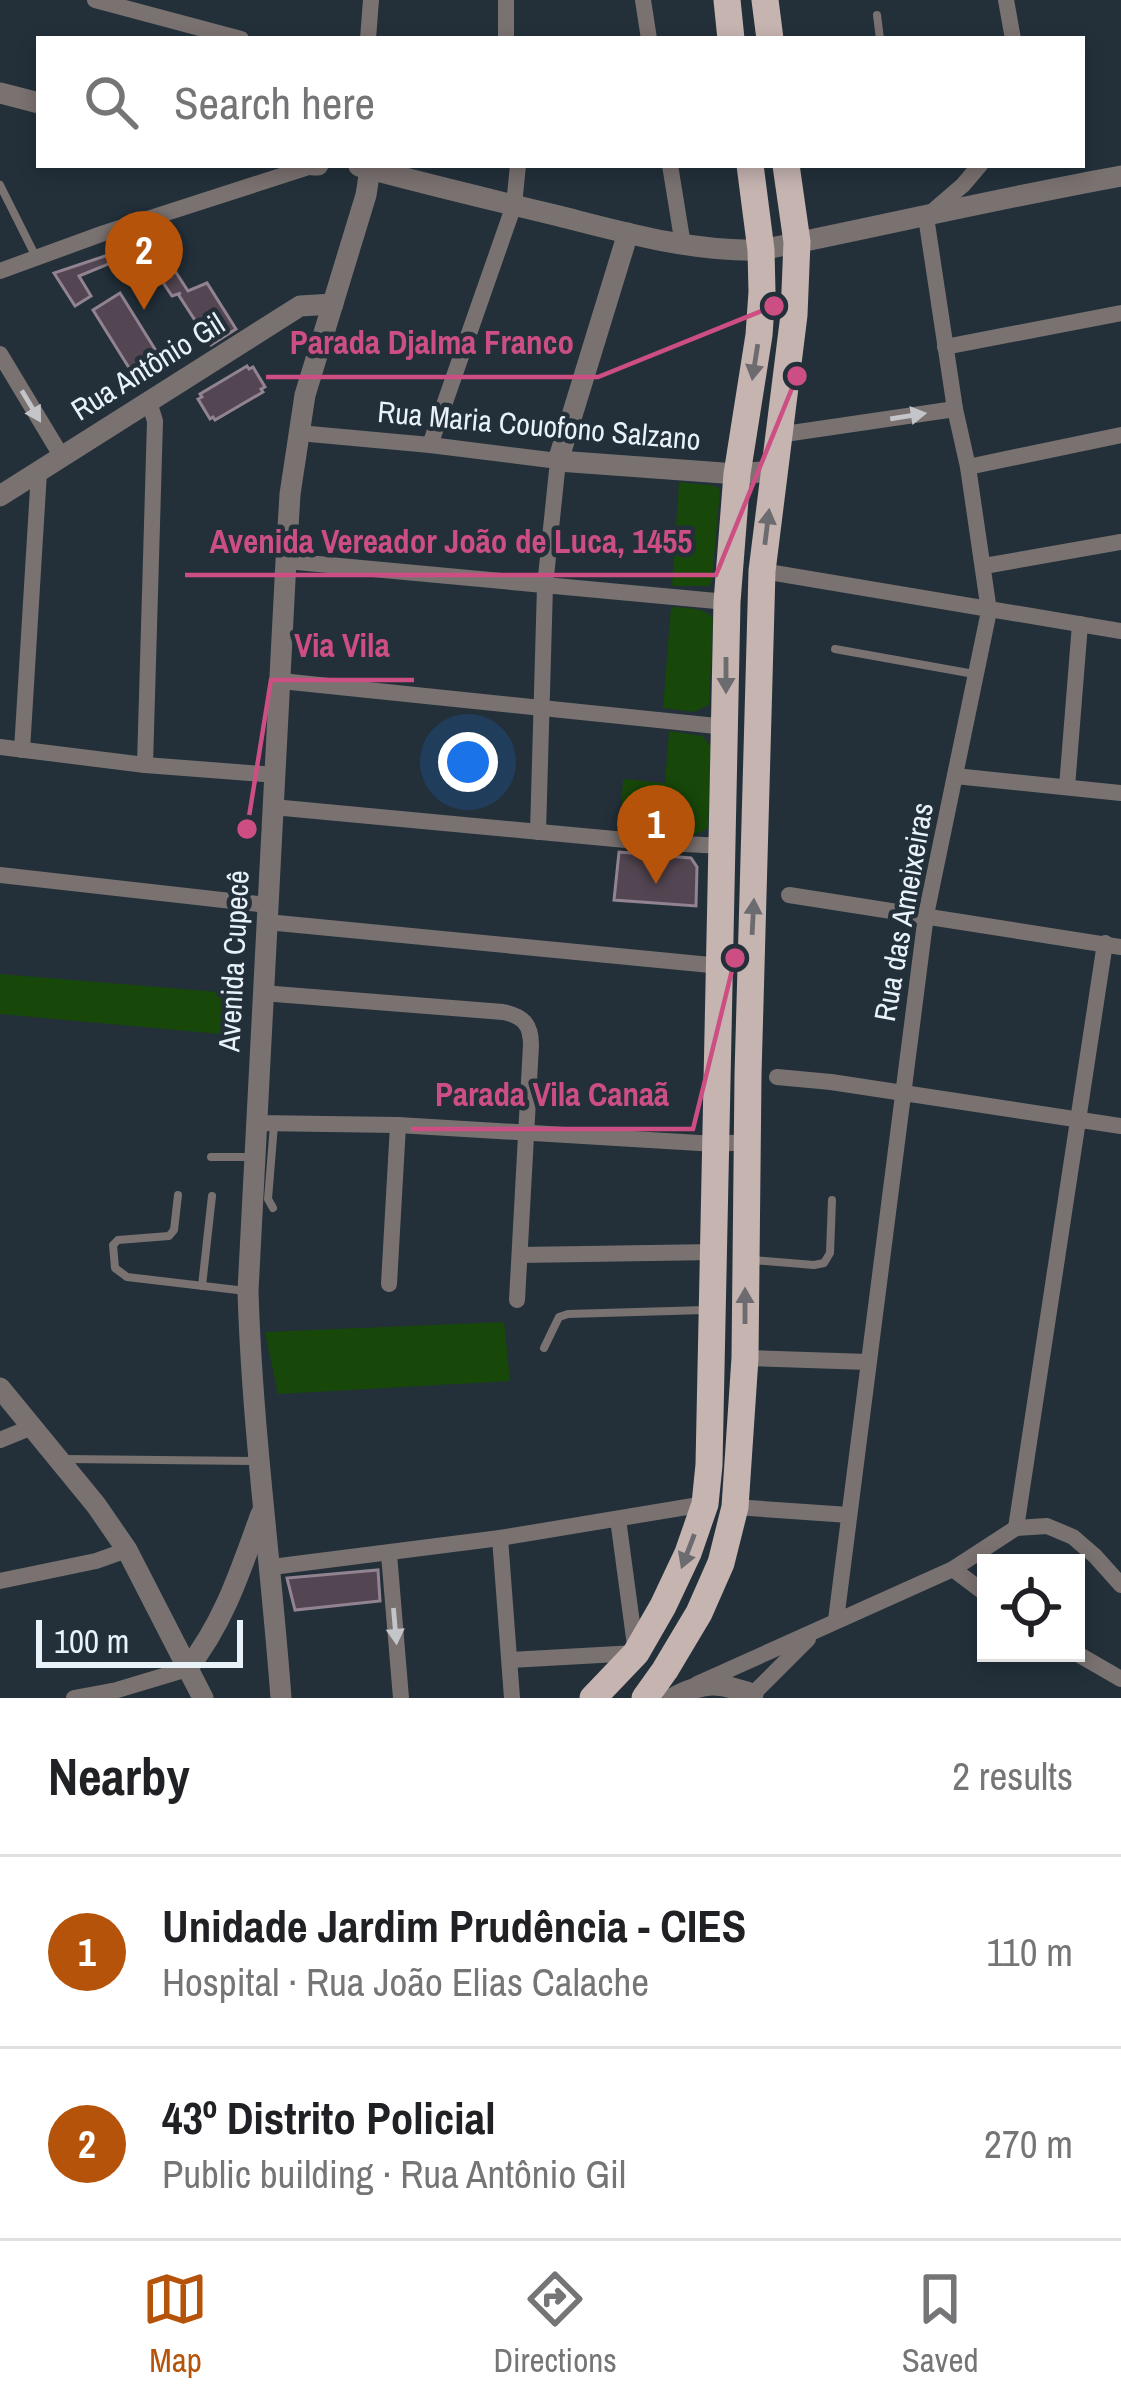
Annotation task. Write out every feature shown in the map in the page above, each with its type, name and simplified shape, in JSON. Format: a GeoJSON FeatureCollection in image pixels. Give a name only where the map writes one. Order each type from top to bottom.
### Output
{"type":"FeatureCollection","features":[{"type":"Feature","properties":{"kind":"main road"},"geometry":{"type":"LineString","coordinates":[[728,0],[731,36]]}},
{"type":"Feature","properties":{"kind":"main road"},"geometry":{"type":"LineString","coordinates":[[765,0],[770,36]]}},
{"type":"Feature","properties":{"kind":"main road"},"geometry":{"type":"LineString","coordinates":[[593,1698],[663,1606],[704,1504],[709,1465],[727,602],[736,474],[759,335],[761,250],[750,168]]}},
{"type":"Feature","properties":{"kind":"main road"},"geometry":{"type":"LineString","coordinates":[[662,1695],[721,1563],[735,1507],[745,1358],[761,572],[794,315],[797,242],[786,168]]}},
{"type":"Feature","properties":{"kind":"street"},"geometry":{"type":"LineString","coordinates":[[95,0],[230,36]]}},
{"type":"Feature","properties":{"kind":"street"},"geometry":{"type":"LineString","coordinates":[[368,36],[370,0]]}},
{"type":"Feature","properties":{"kind":"street"},"geometry":{"type":"LineString","coordinates":[[506,0],[506,36]]}},
{"type":"Feature","properties":{"kind":"street"},"geometry":{"type":"LineString","coordinates":[[643,0],[649,36]]}},
{"type":"Feature","properties":{"kind":"street"},"geometry":{"type":"LineString","coordinates":[[1006,0],[1012,36]]}},
{"type":"Feature","properties":{"kind":"street"},"geometry":{"type":"LineString","coordinates":[[0,93],[36,102]]}},
{"type":"Feature","properties":{"kind":"street"},"geometry":{"type":"LineString","coordinates":[[0,271],[306,168]]}},
{"type":"Feature","properties":{"kind":"street","name":"Avenida Cupecê"},"geometry":{"type":"LineString","coordinates":[[281,1698],[250,1362],[248,1291],[255,1157],[266,1123],[262,993],[286,561],[290,494],[305,395],[367,195],[366,168]]}},
{"type":"Feature","properties":{"kind":"street"},"geometry":{"type":"LineString","coordinates":[[374,168],[628,233],[734,251],[761,250],[1121,176]]}},
{"type":"Feature","properties":{"kind":"street"},"geometry":{"type":"LineString","coordinates":[[430,445],[514,205],[518,168]]}},
{"type":"Feature","properties":{"kind":"street"},"geometry":{"type":"LineString","coordinates":[[670,168],[683,245]]}},
{"type":"Feature","properties":{"kind":"street"},"geometry":{"type":"LineString","coordinates":[[926,217],[977,168]]}},
{"type":"Feature","properties":{"kind":"street","name":"Rua das Ameixeiras"},"geometry":{"type":"LineString","coordinates":[[836,1620],[926,915],[989,611],[926,217]]}},
{"type":"Feature","properties":{"kind":"street"},"geometry":{"type":"LineString","coordinates":[[538,832],[545,586],[558,461],[628,233]]}},
{"type":"Feature","properties":{"kind":"street","name":"Rua Antônio Gil"},"geometry":{"type":"LineString","coordinates":[[0,496],[300,306],[333,304]]}},
{"type":"Feature","properties":{"kind":"street"},"geometry":{"type":"LineString","coordinates":[[945,347],[1121,313]]}},
{"type":"Feature","properties":{"kind":"street"},"geometry":{"type":"LineString","coordinates":[[0,355],[62,457]]}},
{"type":"Feature","properties":{"kind":"street"},"geometry":{"type":"LineString","coordinates":[[145,765],[155,421],[149,402]]}},
{"type":"Feature","properties":{"kind":"street"},"geometry":{"type":"LineString","coordinates":[[778,435],[955,409]]}},
{"type":"Feature","properties":{"kind":"street","name":"Rua Maria Couofono Salzano"},"geometry":{"type":"LineString","coordinates":[[299,434],[558,461],[736,474],[774,471]]}},
{"type":"Feature","properties":{"kind":"street"},"geometry":{"type":"LineString","coordinates":[[968,466],[1121,435]]}},
{"type":"Feature","properties":{"kind":"street"},"geometry":{"type":"LineString","coordinates":[[22,750],[39,472]]}},
{"type":"Feature","properties":{"kind":"street"},"geometry":{"type":"LineString","coordinates":[[984,566],[1121,542]]}},
{"type":"Feature","properties":{"kind":"street"},"geometry":{"type":"LineString","coordinates":[[286,561],[727,602]]}},
{"type":"Feature","properties":{"kind":"street"},"geometry":{"type":"LineString","coordinates":[[761,572],[1121,631]]}},
{"type":"Feature","properties":{"kind":"street"},"geometry":{"type":"LineString","coordinates":[[1066,787],[1080,624]]}},
{"type":"Feature","properties":{"kind":"street"},"geometry":{"type":"LineString","coordinates":[[281,681],[726,727]]}},
{"type":"Feature","properties":{"kind":"street"},"geometry":{"type":"LineString","coordinates":[[0,748],[276,775]]}},
{"type":"Feature","properties":{"kind":"street"},"geometry":{"type":"LineString","coordinates":[[955,776],[1121,793]]}},
{"type":"Feature","properties":{"kind":"street"},"geometry":{"type":"LineString","coordinates":[[273,806],[723,846]]}},
{"type":"Feature","properties":{"kind":"street"},"geometry":{"type":"LineString","coordinates":[[0,875],[267,914],[721,966]]}},
{"type":"Feature","properties":{"kind":"street"},"geometry":{"type":"LineString","coordinates":[[789,895],[1113,945],[1079,1120],[1016,1528]]}},
{"type":"Feature","properties":{"kind":"street"},"geometry":{"type":"LineString","coordinates":[[262,993],[520,1017],[531,1031],[517,1300]]}},
{"type":"Feature","properties":{"kind":"street"},"geometry":{"type":"LineString","coordinates":[[777,1077],[1121,1126]]}},
{"type":"Feature","properties":{"kind":"street"},"geometry":{"type":"LineString","coordinates":[[266,1123],[747,1142]]}},
{"type":"Feature","properties":{"kind":"street"},"geometry":{"type":"LineString","coordinates":[[389,1284],[398,1125]]}},
{"type":"Feature","properties":{"kind":"street"},"geometry":{"type":"LineString","coordinates":[[520,1255],[714,1252]]}},
{"type":"Feature","properties":{"kind":"street"},"geometry":{"type":"LineString","coordinates":[[745,1358],[868,1362]]}},
{"type":"Feature","properties":{"kind":"street"},"geometry":{"type":"LineString","coordinates":[[0,1388],[127,1550],[202,1698]]}},
{"type":"Feature","properties":{"kind":"street"},"geometry":{"type":"LineString","coordinates":[[0,1440],[32,1427]]}},
{"type":"Feature","properties":{"kind":"street"},"geometry":{"type":"LineString","coordinates":[[272,1567],[500,1538],[704,1504]]}},
{"type":"Feature","properties":{"kind":"street"},"geometry":{"type":"LineString","coordinates":[[735,1507],[848,1515]]}},
{"type":"Feature","properties":{"kind":"street"},"geometry":{"type":"LineString","coordinates":[[74,1698],[187,1669],[206,1646],[232,1596],[262,1509]]}},
{"type":"Feature","properties":{"kind":"street"},"geometry":{"type":"LineString","coordinates":[[510,1660],[621,1658],[618,1519]]}},
{"type":"Feature","properties":{"kind":"street"},"geometry":{"type":"LineString","coordinates":[[662,1695],[813,1634],[953,1569],[1016,1528],[1047,1526],[1073,1537],[1121,1586]]}},
{"type":"Feature","properties":{"kind":"street"},"geometry":{"type":"LineString","coordinates":[[500,1538],[512,1698]]}},
{"type":"Feature","properties":{"kind":"street"},"geometry":{"type":"LineString","coordinates":[[0,1581],[127,1550]]}},
{"type":"Feature","properties":{"kind":"street"},"geometry":{"type":"LineString","coordinates":[[389,1554],[401,1698]]}},
{"type":"Feature","properties":{"kind":"street"},"geometry":{"type":"LineString","coordinates":[[953,1569],[977,1587]]}},
{"type":"Feature","properties":{"kind":"street"},"geometry":{"type":"LineString","coordinates":[[697,1684],[715,1684],[752,1696],[813,1634]]}},
{"type":"Feature","properties":{"kind":"street"},"geometry":{"type":"LineString","coordinates":[[1085,1658],[1121,1679]]}},
{"type":"Feature","properties":{"kind":"lane"},"geometry":{"type":"LineString","coordinates":[[877,16],[880,36]]}},
{"type":"Feature","properties":{"kind":"lane"},"geometry":{"type":"LineString","coordinates":[[0,185],[37,258]]}},
{"type":"Feature","properties":{"kind":"lane"},"geometry":{"type":"LineString","coordinates":[[835,649],[975,674]]}},
{"type":"Feature","properties":{"kind":"lane"},"geometry":{"type":"LineString","coordinates":[[266,1123],[268,1199],[273,1208]]}},
{"type":"Feature","properties":{"kind":"lane"},"geometry":{"type":"LineString","coordinates":[[211,1156],[255,1157]]}},
{"type":"Feature","properties":{"kind":"lane"},"geometry":{"type":"LineString","coordinates":[[178,1196],[170,1236],[118,1240],[113,1245],[115,1268],[127,1276],[248,1291]]}},
{"type":"Feature","properties":{"kind":"lane"},"geometry":{"type":"LineString","coordinates":[[202,1286],[212,1196]]}},
{"type":"Feature","properties":{"kind":"lane"},"geometry":{"type":"LineString","coordinates":[[746,1260],[824,1263],[830,1253],[832,1200]]}},
{"type":"Feature","properties":{"kind":"lane"},"geometry":{"type":"LineString","coordinates":[[544,1348],[559,1317],[568,1314],[712,1310]]}},
{"type":"Feature","properties":{"kind":"lane"},"geometry":{"type":"LineString","coordinates":[[58,1459],[260,1461]]}},
{"type":"Feature","properties":{"kind":"green space"},"geometry":{"type":"Polygon","coordinates":[[[679,482],[720,489],[709,586],[672,586],[679,482]]]}},
{"type":"Feature","properties":{"kind":"green space"},"geometry":{"type":"Polygon","coordinates":[[[671,607],[699,610],[713,618],[709,705],[694,712],[663,708],[671,607]]]}},
{"type":"Feature","properties":{"kind":"green space"},"geometry":{"type":"Polygon","coordinates":[[[669,731],[703,736],[711,747],[708,828],[695,835],[620,830],[623,779],[665,783],[669,731]]]}},
{"type":"Feature","properties":{"kind":"green space"},"geometry":{"type":"Polygon","coordinates":[[[0,974],[243,994],[242,1036],[0,1014],[0,974]]]}},
{"type":"Feature","properties":{"kind":"green space"},"geometry":{"type":"Polygon","coordinates":[[[504,1322],[510,1381],[278,1394],[265,1332],[504,1322]]]}},
{"type":"Feature","properties":{"kind":"building"},"geometry":{"type":"Polygon","coordinates":[[[155,240],[188,291],[207,283],[236,329],[211,345],[138,245],[155,240]]]}},
{"type":"Feature","properties":{"kind":"building"},"geometry":{"type":"Polygon","coordinates":[[[108,255],[111,263],[79,276],[91,296],[75,306],[54,273],[108,255]]]}},
{"type":"Feature","properties":{"kind":"building"},"geometry":{"type":"Polygon","coordinates":[[[120,293],[163,362],[136,379],[93,310],[120,293]]]}},
{"type":"Feature","properties":{"kind":"building"},"geometry":{"type":"Polygon","coordinates":[[[247,366],[253,367],[265,387],[263,392],[210,419],[198,399],[200,394],[247,366]]]}},
{"type":"Feature","properties":{"kind":"building"},"geometry":{"type":"Polygon","coordinates":[[[619,852],[691,858],[697,867],[696,906],[614,900],[619,852]]]}},
{"type":"Feature","properties":{"kind":"building"},"geometry":{"type":"Polygon","coordinates":[[[378,1570],[380,1601],[295,1610],[287,1578],[378,1570]]]}},
{"type":"Feature","properties":{"kind":"place","name":"Parada Djalma Franco"},"geometry":{"type":"Point","coordinates":[774,306]}},
{"type":"Feature","properties":{"kind":"place","name":"43º Distrito Policial"},"geometry":{"type":"Point","coordinates":[144,310]}},
{"type":"Feature","properties":{"kind":"place","name":"Avenida Vereador João de Luca, 1455"},"geometry":{"type":"Point","coordinates":[797,376]}},
{"type":"Feature","properties":{"kind":"place","name":"Via Vila"},"geometry":{"type":"Point","coordinates":[247,829]}},
{"type":"Feature","properties":{"kind":"place","name":"Unidade Jardim Prudência - CIES"},"geometry":{"type":"Point","coordinates":[656,884]}},
{"type":"Feature","properties":{"kind":"place","name":"Parada Vila Canaã"},"geometry":{"type":"Point","coordinates":[735,958]}}]}
